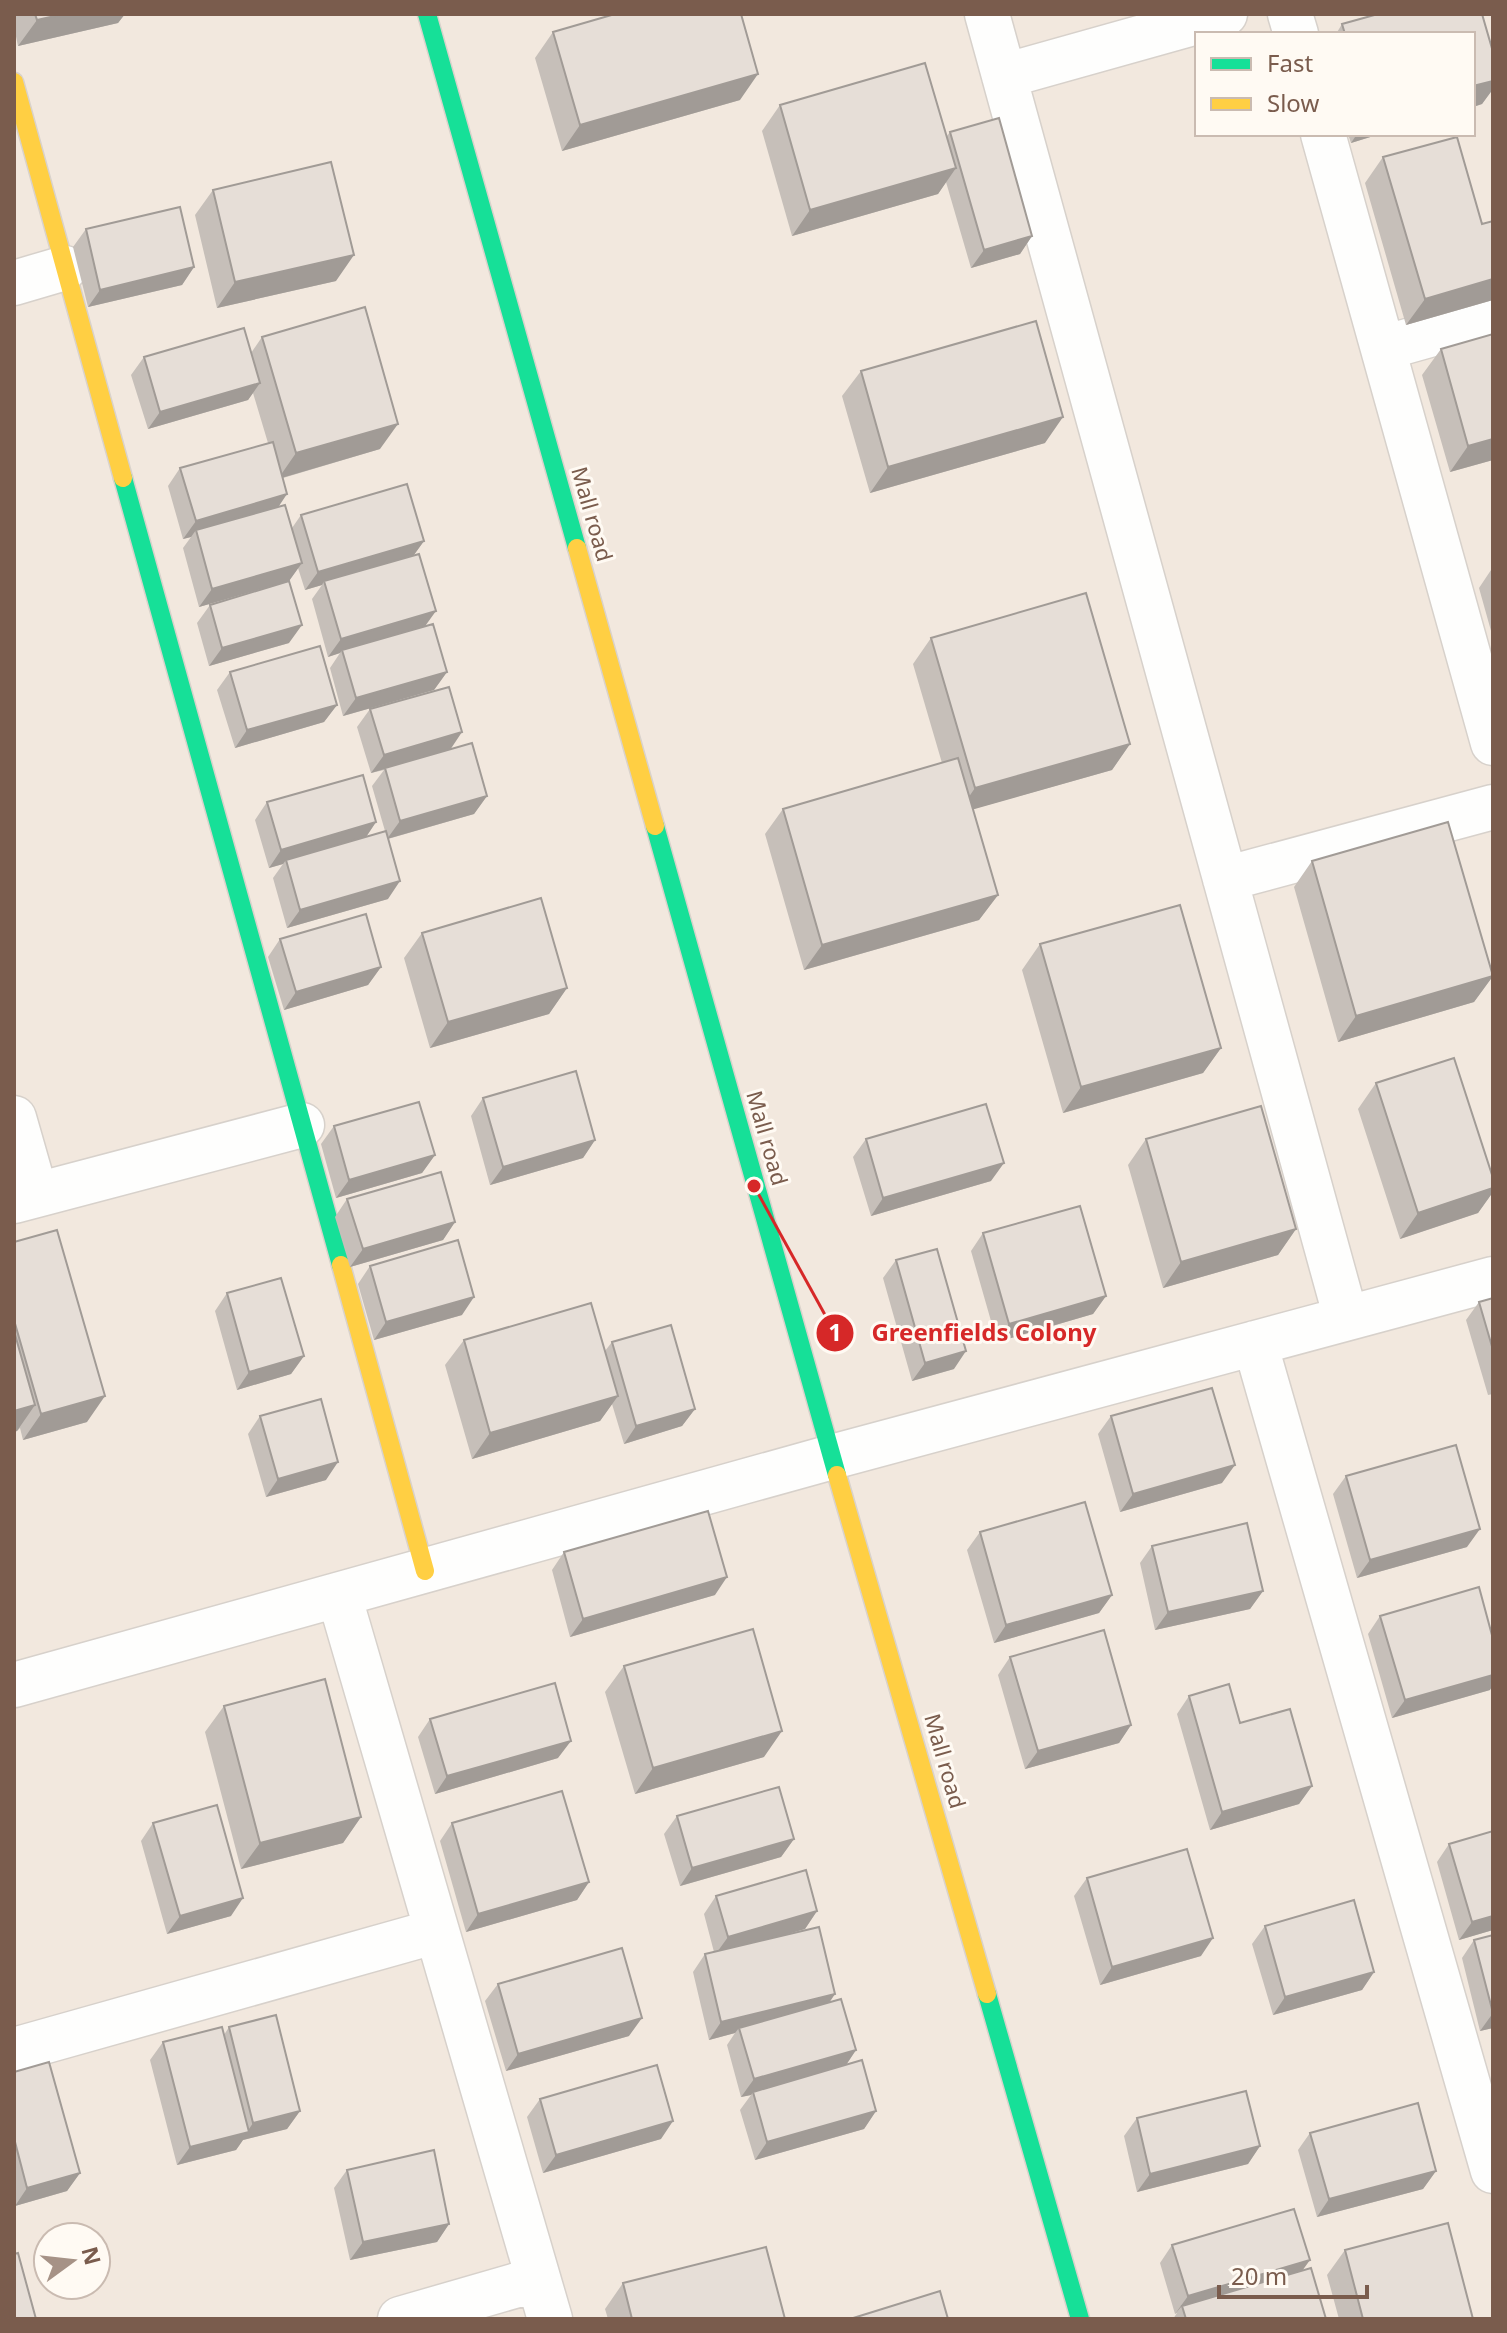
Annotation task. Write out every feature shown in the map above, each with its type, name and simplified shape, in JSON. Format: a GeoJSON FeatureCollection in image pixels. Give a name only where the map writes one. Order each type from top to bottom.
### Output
{"type":"FeatureCollection","features":[{"type":"Feature","properties":{"kind":"street","name":"Mall road"},"geometry":{"type":"LineString","coordinates":[[427,14],[832,1457],[1080,2319]]}},
{"type":"Feature","properties":{"kind":"street"},"geometry":{"type":"LineString","coordinates":[[987,14],[1346,1318]]}},
{"type":"Feature","properties":{"kind":"street"},"geometry":{"type":"LineString","coordinates":[[1004,76],[1225,14]]}},
{"type":"Feature","properties":{"kind":"street"},"geometry":{"type":"LineString","coordinates":[[14,82],[425,1571]]}},
{"type":"Feature","properties":{"kind":"street"},"geometry":{"type":"LineString","coordinates":[[1324,136],[1493,743]]}},
{"type":"Feature","properties":{"kind":"street"},"geometry":{"type":"LineString","coordinates":[[14,283],[65,268]]}},
{"type":"Feature","properties":{"kind":"street"},"geometry":{"type":"LineString","coordinates":[[1383,348],[1493,317]]}},
{"type":"Feature","properties":{"kind":"street"},"geometry":{"type":"LineString","coordinates":[[1225,879],[1493,807]]}},
{"type":"Feature","properties":{"kind":"street"},"geometry":{"type":"LineString","coordinates":[[14,1118],[25,1198],[302,1125]]}},
{"type":"Feature","properties":{"kind":"street"},"geometry":{"type":"LineString","coordinates":[[14,1685],[832,1457],[1493,1279]]}},
{"type":"Feature","properties":{"kind":"street"},"geometry":{"type":"LineString","coordinates":[[1255,1343],[1493,2171]]}},
{"type":"Feature","properties":{"kind":"street"},"geometry":{"type":"LineString","coordinates":[[339,1595],[544,2299],[400,2319]]}},
{"type":"Feature","properties":{"kind":"street"},"geometry":{"type":"LineString","coordinates":[[14,2050],[437,1931]]}},
{"type":"Feature","properties":{"kind":"shaded area"},"geometry":{"type":"Polygon","coordinates":[[[14,14],[1493,14],[1493,2319],[14,2319],[14,14]]]}},
{"type":"Feature","properties":{"kind":"building"},"geometry":{"type":"Polygon","coordinates":[[[35,14],[64,14],[37,20],[35,14]]]}},
{"type":"Feature","properties":{"kind":"building"},"geometry":{"type":"Polygon","coordinates":[[[615,14],[741,14],[758,74],[580,125],[553,32],[615,14]]]}},
{"type":"Feature","properties":{"kind":"building"},"geometry":{"type":"Polygon","coordinates":[[[1378,14],[1482,14],[1493,52],[1493,81],[1475,86],[1475,32],[1344,32],[1342,24],[1378,14]]]}},
{"type":"Feature","properties":{"kind":"building"},"geometry":{"type":"Polygon","coordinates":[[[925,63],[956,168],[810,210],[780,105],[925,63]]]}},
{"type":"Feature","properties":{"kind":"building"},"geometry":{"type":"Polygon","coordinates":[[[999,118],[1032,236],[984,250],[950,132],[999,118]]]}},
{"type":"Feature","properties":{"kind":"building"},"geometry":{"type":"Polygon","coordinates":[[[1457,137],[1482,224],[1493,221],[1493,279],[1425,299],[1383,157],[1457,137]]]}},
{"type":"Feature","properties":{"kind":"building"},"geometry":{"type":"Polygon","coordinates":[[[331,162],[354,255],[235,282],[213,190],[331,162]]]}},
{"type":"Feature","properties":{"kind":"building"},"geometry":{"type":"Polygon","coordinates":[[[180,207],[194,267],[100,290],[86,229],[180,207]]]}},
{"type":"Feature","properties":{"kind":"building"},"geometry":{"type":"Polygon","coordinates":[[[365,307],[398,424],[296,453],[262,337],[365,307]]]}},
{"type":"Feature","properties":{"kind":"building"},"geometry":{"type":"Polygon","coordinates":[[[1036,321],[1063,417],[888,467],[861,371],[1036,321]]]}},
{"type":"Feature","properties":{"kind":"building"},"geometry":{"type":"Polygon","coordinates":[[[244,328],[260,383],[160,412],[144,357],[244,328]]]}},
{"type":"Feature","properties":{"kind":"building"},"geometry":{"type":"Polygon","coordinates":[[[1493,334],[1493,439],[1468,446],[1441,349],[1493,334]]]}},
{"type":"Feature","properties":{"kind":"building"},"geometry":{"type":"Polygon","coordinates":[[[273,442],[287,494],[196,521],[180,468],[273,442]]]}},
{"type":"Feature","properties":{"kind":"building"},"geometry":{"type":"Polygon","coordinates":[[[407,484],[424,541],[318,572],[301,515],[407,484]]]}},
{"type":"Feature","properties":{"kind":"building"},"geometry":{"type":"Polygon","coordinates":[[[285,505],[302,563],[212,589],[196,530],[285,505]]]}},
{"type":"Feature","properties":{"kind":"building"},"geometry":{"type":"Polygon","coordinates":[[[419,554],[436,611],[341,639],[324,581],[419,554]]]}},
{"type":"Feature","properties":{"kind":"building"},"geometry":{"type":"Polygon","coordinates":[[[289,581],[302,625],[222,648],[210,605],[289,581]]]}},
{"type":"Feature","properties":{"kind":"building"},"geometry":{"type":"Polygon","coordinates":[[[1086,593],[1130,744],[975,788],[931,638],[1086,593]]]}},
{"type":"Feature","properties":{"kind":"building"},"geometry":{"type":"Polygon","coordinates":[[[433,624],[447,672],[356,698],[342,650],[433,624]]]}},
{"type":"Feature","properties":{"kind":"building"},"geometry":{"type":"Polygon","coordinates":[[[320,646],[337,705],[247,730],[230,672],[320,646]]]}},
{"type":"Feature","properties":{"kind":"building"},"geometry":{"type":"Polygon","coordinates":[[[449,687],[462,732],[384,755],[370,709],[449,687]]]}},
{"type":"Feature","properties":{"kind":"building"},"geometry":{"type":"Polygon","coordinates":[[[472,743],[487,796],[400,821],[385,768],[472,743]]]}},
{"type":"Feature","properties":{"kind":"building"},"geometry":{"type":"Polygon","coordinates":[[[958,758],[998,895],[822,945],[783,809],[958,758]]]}},
{"type":"Feature","properties":{"kind":"building"},"geometry":{"type":"Polygon","coordinates":[[[363,775],[376,822],[281,850],[267,802],[363,775]]]}},
{"type":"Feature","properties":{"kind":"building"},"geometry":{"type":"Polygon","coordinates":[[[1448,822],[1493,976],[1356,1016],[1312,861],[1448,822]]]}},
{"type":"Feature","properties":{"kind":"building"},"geometry":{"type":"Polygon","coordinates":[[[386,831],[400,881],[300,910],[286,860],[386,831]]]}},
{"type":"Feature","properties":{"kind":"building"},"geometry":{"type":"Polygon","coordinates":[[[541,898],[567,988],[448,1022],[422,933],[541,898]]]}},
{"type":"Feature","properties":{"kind":"building"},"geometry":{"type":"Polygon","coordinates":[[[1180,905],[1221,1048],[1081,1087],[1040,944],[1180,905]]]}},
{"type":"Feature","properties":{"kind":"building"},"geometry":{"type":"Polygon","coordinates":[[[366,914],[381,967],[296,992],[280,939],[366,914]]]}},
{"type":"Feature","properties":{"kind":"building"},"geometry":{"type":"Polygon","coordinates":[[[1454,1058],[1493,1178],[1493,1188],[1418,1213],[1376,1083],[1454,1058]]]}},
{"type":"Feature","properties":{"kind":"building"},"geometry":{"type":"Polygon","coordinates":[[[576,1071],[595,1140],[503,1167],[483,1098],[576,1071]]]}},
{"type":"Feature","properties":{"kind":"building"},"geometry":{"type":"Polygon","coordinates":[[[419,1102],[435,1155],[349,1180],[334,1126],[419,1102]]]}},
{"type":"Feature","properties":{"kind":"building"},"geometry":{"type":"Polygon","coordinates":[[[986,1104],[1004,1163],[883,1198],[866,1139],[986,1104]]]}},
{"type":"Feature","properties":{"kind":"building"},"geometry":{"type":"Polygon","coordinates":[[[1261,1106],[1296,1229],[1181,1262],[1146,1139],[1261,1106]]]}},
{"type":"Feature","properties":{"kind":"building"},"geometry":{"type":"Polygon","coordinates":[[[441,1172],[455,1222],[363,1249],[347,1199],[441,1172]]]}},
{"type":"Feature","properties":{"kind":"building"},"geometry":{"type":"Polygon","coordinates":[[[1080,1206],[1106,1296],[1009,1324],[983,1233],[1080,1206]]]}},
{"type":"Feature","properties":{"kind":"building"},"geometry":{"type":"Polygon","coordinates":[[[57,1230],[105,1396],[41,1414],[14,1320],[14,1242],[57,1230]]]}},
{"type":"Feature","properties":{"kind":"building"},"geometry":{"type":"Polygon","coordinates":[[[458,1240],[474,1297],[386,1322],[370,1266],[458,1240]]]}},
{"type":"Feature","properties":{"kind":"building"},"geometry":{"type":"Polygon","coordinates":[[[937,1249],[966,1351],[925,1363],[896,1260],[937,1249]]]}},
{"type":"Feature","properties":{"kind":"building"},"geometry":{"type":"Polygon","coordinates":[[[281,1278],[304,1356],[249,1372],[227,1293],[281,1278]]]}},
{"type":"Feature","properties":{"kind":"building"},"geometry":{"type":"Polygon","coordinates":[[[1493,1298],[1493,1350],[1479,1302],[1493,1298]]]}},
{"type":"Feature","properties":{"kind":"building"},"geometry":{"type":"Polygon","coordinates":[[[591,1303],[618,1396],[490,1433],[464,1340],[591,1303]]]}},
{"type":"Feature","properties":{"kind":"building"},"geometry":{"type":"Polygon","coordinates":[[[671,1325],[695,1409],[636,1426],[612,1342],[671,1325]]]}},
{"type":"Feature","properties":{"kind":"building"},"geometry":{"type":"Polygon","coordinates":[[[14,1331],[35,1405],[14,1411],[14,1331]]]}},
{"type":"Feature","properties":{"kind":"building"},"geometry":{"type":"Polygon","coordinates":[[[1212,1388],[1235,1465],[1133,1494],[1111,1416],[1212,1388]]]}},
{"type":"Feature","properties":{"kind":"building"},"geometry":{"type":"Polygon","coordinates":[[[321,1399],[338,1462],[278,1479],[260,1416],[321,1399]]]}},
{"type":"Feature","properties":{"kind":"building"},"geometry":{"type":"Polygon","coordinates":[[[1456,1445],[1480,1529],[1370,1560],[1346,1476],[1456,1445]]]}},
{"type":"Feature","properties":{"kind":"building"},"geometry":{"type":"Polygon","coordinates":[[[1085,1502],[1112,1595],[1006,1625],[980,1532],[1085,1502]]]}},
{"type":"Feature","properties":{"kind":"building"},"geometry":{"type":"Polygon","coordinates":[[[708,1511],[727,1577],[583,1619],[564,1552],[708,1511]]]}},
{"type":"Feature","properties":{"kind":"building"},"geometry":{"type":"Polygon","coordinates":[[[1247,1523],[1263,1591],[1168,1612],[1152,1546],[1247,1523]]]}},
{"type":"Feature","properties":{"kind":"building"},"geometry":{"type":"Polygon","coordinates":[[[1479,1587],[1493,1639],[1493,1675],[1405,1700],[1380,1616],[1479,1587]]]}},
{"type":"Feature","properties":{"kind":"building"},"geometry":{"type":"Polygon","coordinates":[[[753,1629],[782,1731],[653,1768],[624,1666],[753,1629]]]}},
{"type":"Feature","properties":{"kind":"building"},"geometry":{"type":"Polygon","coordinates":[[[1104,1630],[1131,1725],[1038,1751],[1010,1657],[1104,1630]]]}},
{"type":"Feature","properties":{"kind":"building"},"geometry":{"type":"Polygon","coordinates":[[[325,1679],[361,1817],[260,1843],[224,1706],[325,1679]]]}},
{"type":"Feature","properties":{"kind":"building"},"geometry":{"type":"Polygon","coordinates":[[[555,1683],[571,1741],[447,1776],[430,1719],[555,1683]]]}},
{"type":"Feature","properties":{"kind":"building"},"geometry":{"type":"Polygon","coordinates":[[[1229,1684],[1240,1723],[1290,1709],[1312,1786],[1222,1812],[1189,1696],[1229,1684]]]}},
{"type":"Feature","properties":{"kind":"building"},"geometry":{"type":"Polygon","coordinates":[[[779,1787],[794,1839],[692,1868],[677,1816],[779,1787]]]}},
{"type":"Feature","properties":{"kind":"building"},"geometry":{"type":"Polygon","coordinates":[[[562,1791],[589,1882],[478,1914],[452,1823],[562,1791]]]}},
{"type":"Feature","properties":{"kind":"building"},"geometry":{"type":"Polygon","coordinates":[[[217,1805],[243,1898],[180,1916],[153,1823],[217,1805]]]}},
{"type":"Feature","properties":{"kind":"building"},"geometry":{"type":"Polygon","coordinates":[[[1493,1831],[1493,1916],[1472,1922],[1449,1844],[1493,1831]]]}},
{"type":"Feature","properties":{"kind":"building"},"geometry":{"type":"Polygon","coordinates":[[[1187,1849],[1213,1938],[1112,1967],[1087,1878],[1187,1849]]]}},
{"type":"Feature","properties":{"kind":"building"},"geometry":{"type":"Polygon","coordinates":[[[806,1870],[817,1911],[728,1937],[716,1896],[806,1870]]]}},
{"type":"Feature","properties":{"kind":"building"},"geometry":{"type":"Polygon","coordinates":[[[1354,1900],[1374,1972],[1285,1997],[1265,1926],[1354,1900]]]}},
{"type":"Feature","properties":{"kind":"building"},"geometry":{"type":"Polygon","coordinates":[[[819,1927],[835,1994],[721,2022],[705,1954],[819,1927]]]}},
{"type":"Feature","properties":{"kind":"building"},"geometry":{"type":"Polygon","coordinates":[[[1493,1935],[1493,2013],[1474,1940],[1493,1935]]]}},
{"type":"Feature","properties":{"kind":"building"},"geometry":{"type":"Polygon","coordinates":[[[622,1948],[642,2018],[518,2054],[498,1984],[622,1948]]]}},
{"type":"Feature","properties":{"kind":"building"},"geometry":{"type":"Polygon","coordinates":[[[841,1999],[856,2050],[754,2079],[739,2028],[841,1999]]]}},
{"type":"Feature","properties":{"kind":"building"},"geometry":{"type":"Polygon","coordinates":[[[276,2015],[300,2111],[253,2123],[229,2027],[276,2015]]]}},
{"type":"Feature","properties":{"kind":"building"},"geometry":{"type":"Polygon","coordinates":[[[222,2027],[249,2132],[190,2147],[163,2042],[222,2027]]]}},
{"type":"Feature","properties":{"kind":"building"},"geometry":{"type":"Polygon","coordinates":[[[862,2060],[876,2111],[767,2142],[753,2092],[862,2060]]]}},
{"type":"Feature","properties":{"kind":"building"},"geometry":{"type":"Polygon","coordinates":[[[49,2062],[80,2173],[27,2188],[14,2138],[14,2072],[49,2062]]]}},
{"type":"Feature","properties":{"kind":"building"},"geometry":{"type":"Polygon","coordinates":[[[657,2065],[673,2121],[556,2155],[540,2099],[657,2065]]]}},
{"type":"Feature","properties":{"kind":"building"},"geometry":{"type":"Polygon","coordinates":[[[1246,2091],[1260,2146],[1150,2174],[1137,2118],[1246,2091]]]}},
{"type":"Feature","properties":{"kind":"building"},"geometry":{"type":"Polygon","coordinates":[[[1418,2103],[1436,2171],[1329,2199],[1310,2133],[1418,2103]]]}},
{"type":"Feature","properties":{"kind":"building"},"geometry":{"type":"Polygon","coordinates":[[[434,2150],[449,2224],[363,2242],[347,2170],[434,2150]]]}},
{"type":"Feature","properties":{"kind":"building"},"geometry":{"type":"Polygon","coordinates":[[[1294,2209],[1310,2260],[1188,2296],[1172,2245],[1294,2209]]]}},
{"type":"Feature","properties":{"kind":"building"},"geometry":{"type":"Polygon","coordinates":[[[1448,2223],[1473,2319],[1363,2319],[1345,2250],[1448,2223]]]}},
{"type":"Feature","properties":{"kind":"building"},"geometry":{"type":"Polygon","coordinates":[[[766,2247],[785,2319],[632,2319],[623,2283],[766,2247]]]}},
{"type":"Feature","properties":{"kind":"building"},"geometry":{"type":"Polygon","coordinates":[[[18,2253],[36,2319],[14,2319],[14,2254],[18,2253]]]}},
{"type":"Feature","properties":{"kind":"building"},"geometry":{"type":"Polygon","coordinates":[[[1311,2268],[1326,2319],[1186,2319],[1182,2306],[1311,2268]]]}},
{"type":"Feature","properties":{"kind":"building"},"geometry":{"type":"Polygon","coordinates":[[[940,2291],[948,2319],[850,2319],[940,2291]]]}},
{"type":"Feature","properties":{"kind":"traffic: fast"},"geometry":{"type":"LineString","coordinates":[[427,14],[577,548]]}},
{"type":"Feature","properties":{"kind":"traffic: fast"},"geometry":{"type":"LineString","coordinates":[[123,478],[341,1265]]}},
{"type":"Feature","properties":{"kind":"traffic: fast"},"geometry":{"type":"LineString","coordinates":[[655,826],[837,1475]]}},
{"type":"Feature","properties":{"kind":"traffic: fast"},"geometry":{"type":"LineString","coordinates":[[987,1994],[1080,2319]]}},
{"type":"Feature","properties":{"kind":"traffic: slow"},"geometry":{"type":"LineString","coordinates":[[14,82],[123,478]]}},
{"type":"Feature","properties":{"kind":"traffic: slow"},"geometry":{"type":"LineString","coordinates":[[577,548],[655,826]]}},
{"type":"Feature","properties":{"kind":"traffic: slow"},"geometry":{"type":"LineString","coordinates":[[341,1265],[425,1571]]}},
{"type":"Feature","properties":{"kind":"traffic: slow"},"geometry":{"type":"LineString","coordinates":[[837,1475],[987,1994]]}},
{"type":"Feature","properties":{"kind":"place","name":"Greenfields Colony"},"geometry":{"type":"Point","coordinates":[754,1186]}}]}
